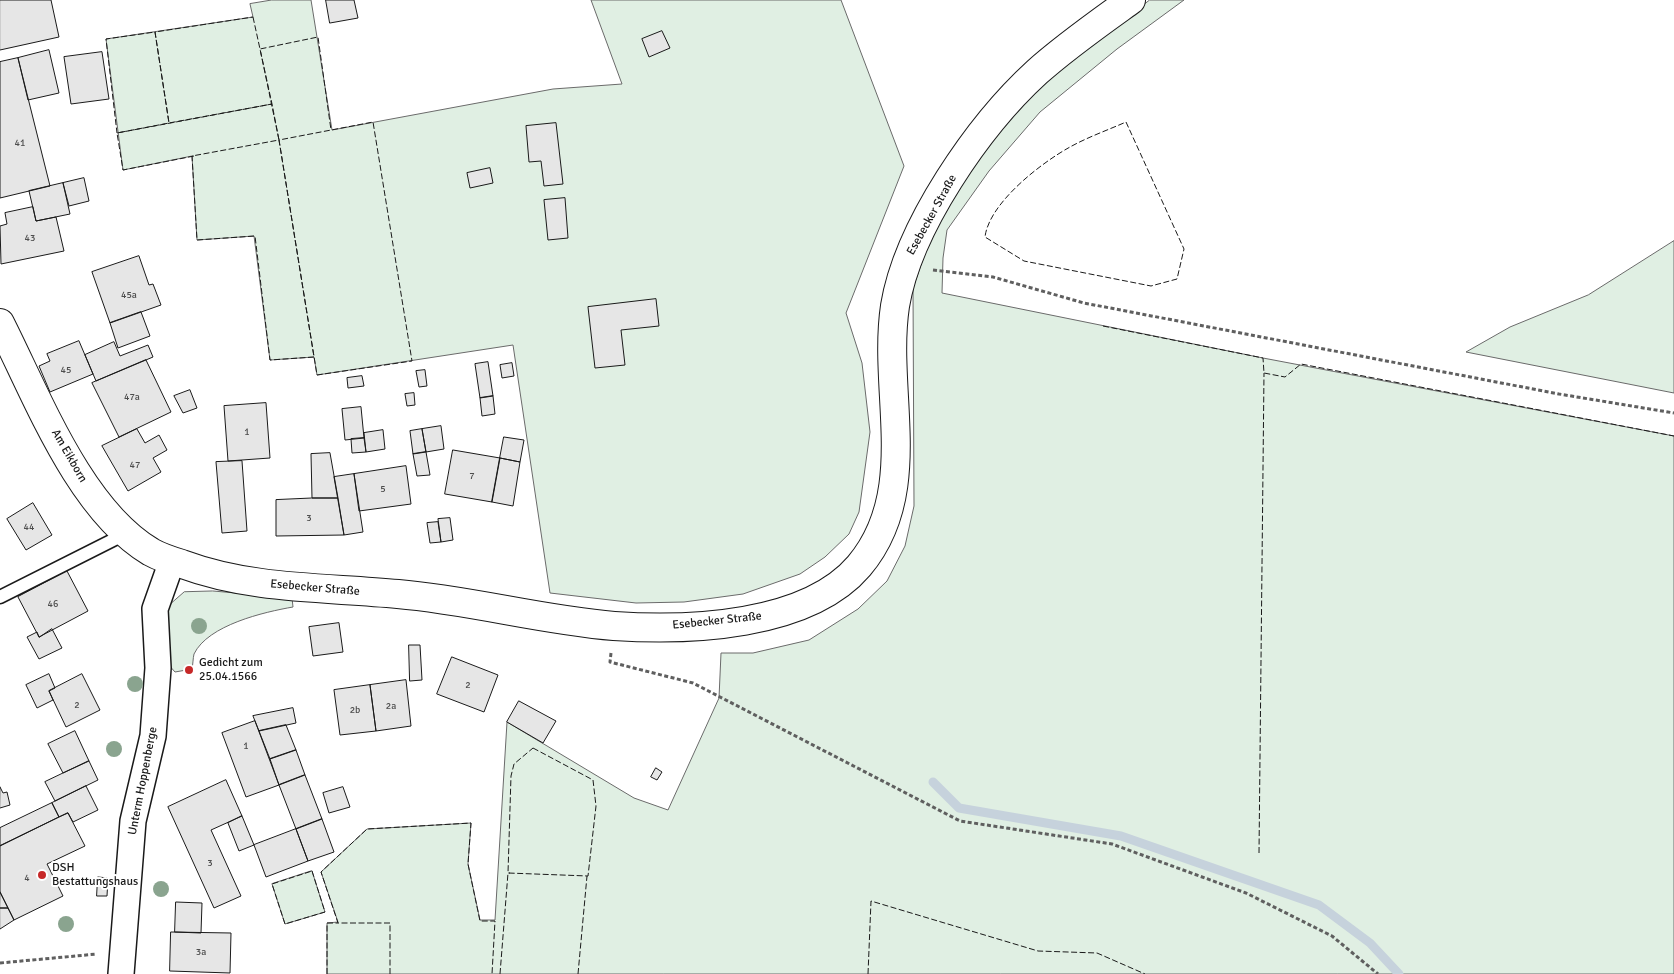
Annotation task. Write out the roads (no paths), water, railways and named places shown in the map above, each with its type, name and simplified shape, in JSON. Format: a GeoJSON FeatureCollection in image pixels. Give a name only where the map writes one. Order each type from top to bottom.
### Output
{"type":"FeatureCollection","features":[{"type":"Feature","properties":{"kind":"street","name":"Esebecker Straße"},"geometry":{"type":"LineString","coordinates":[[172,560],[227,578],[288,588],[401,594],[613,626],[674,627],[752,620],[798,607],[828,591],[851,574],[861,563],[870,551],[888,513],[896,479],[893,328],[895,306],[911,249],[951,177],[987,127],[1019,90],[1039,71],[1130,0]]}},
{"type":"Feature","properties":{"kind":"street","name":"Am Eikborn"},"geometry":{"type":"LineString","coordinates":[[0,323],[67,456],[107,514],[127,533],[152,552],[172,560]]}},
{"type":"Feature","properties":{"kind":"street","name":"Unterm Hoppenberge"},"geometry":{"type":"LineString","coordinates":[[122,963],[133,821],[153,736],[158,668],[155,609],[172,560]]}},
{"type":"Feature","properties":{"kind":"lane"},"geometry":{"type":"LineString","coordinates":[[0,597],[127,533]]}},
{"type":"Feature","properties":{"kind":"waterway"},"geometry":{"type":"LineString","coordinates":[[933,782],[959,808],[1121,836],[1319,905],[1370,943],[1399,974]]}},
{"type":"Feature","properties":{"kind":"place","name":"Gedicht zum 25.04.1566"},"geometry":{"type":"Point","coordinates":[189,670]}},
{"type":"Feature","properties":{"kind":"place","name":"DSH Bestattungshaus"},"geometry":{"type":"Point","coordinates":[42,875]}}]}
